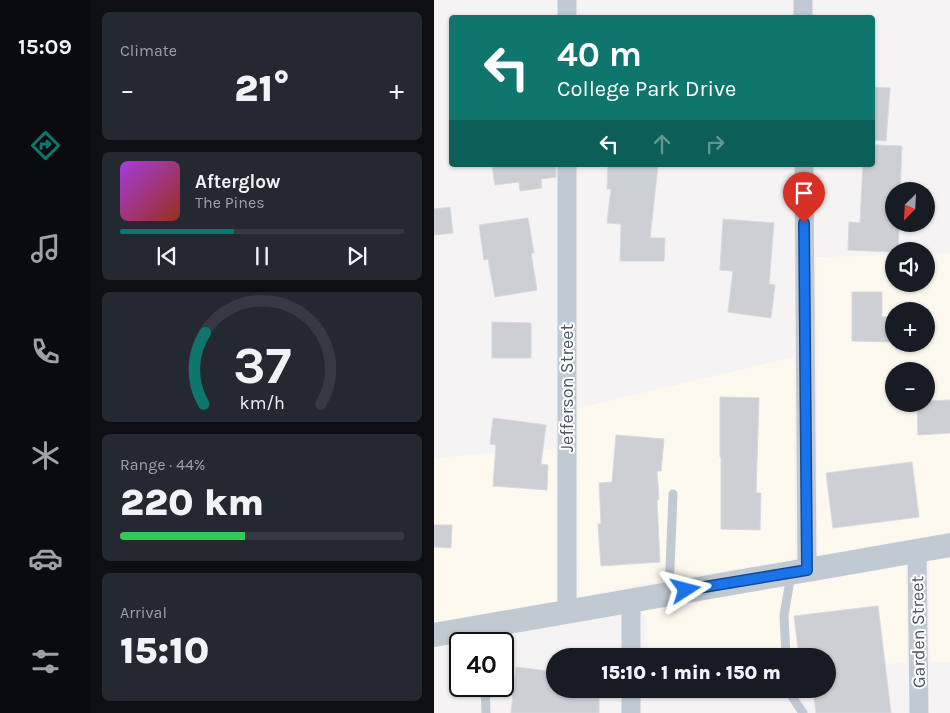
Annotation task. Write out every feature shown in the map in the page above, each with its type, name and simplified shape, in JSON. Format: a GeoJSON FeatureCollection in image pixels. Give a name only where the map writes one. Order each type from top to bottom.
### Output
{"type":"FeatureCollection","features":[{"type":"Feature","properties":{"kind":"street"},"geometry":{"type":"LineString","coordinates":[[567,0],[567,15]]}},
{"type":"Feature","properties":{"kind":"street"},"geometry":{"type":"LineString","coordinates":[[803,0],[803,15]]}},
{"type":"Feature","properties":{"kind":"street","name":"Jefferson Street"},"geometry":{"type":"LineString","coordinates":[[567,167],[567,612]]}},
{"type":"Feature","properties":{"kind":"street"},"geometry":{"type":"LineString","coordinates":[[799,571],[804,167]]}},
{"type":"Feature","properties":{"kind":"street"},"geometry":{"type":"LineString","coordinates":[[494,632],[567,612],[631,599],[950,545]]}},
{"type":"Feature","properties":{"kind":"street","name":"Garden Street"},"geometry":{"type":"LineString","coordinates":[[917,551],[919,713]]}},
{"type":"Feature","properties":{"kind":"street"},"geometry":{"type":"LineString","coordinates":[[631,599],[631,648]]}},
{"type":"Feature","properties":{"kind":"street"},"geometry":{"type":"LineString","coordinates":[[434,635],[449,635]]}},
{"type":"Feature","properties":{"kind":"street"},"geometry":{"type":"LineString","coordinates":[[631,698],[631,713]]}},
{"type":"Feature","properties":{"kind":"lane"},"geometry":{"type":"LineString","coordinates":[[668,593],[673,494]]}},
{"type":"Feature","properties":{"kind":"lane"},"geometry":{"type":"LineString","coordinates":[[786,648],[784,615],[799,571]]}},
{"type":"Feature","properties":{"kind":"lane"},"geometry":{"type":"LineString","coordinates":[[485,697],[486,713]]}},
{"type":"Feature","properties":{"kind":"lane"},"geometry":{"type":"LineString","coordinates":[[793,698],[803,713]]}},
{"type":"Feature","properties":{"kind":"shaded area"},"geometry":{"type":"Polygon","coordinates":[[[950,253],[950,532],[818,556],[816,257],[885,255],[885,292],[935,292],[935,254],[950,253]]]}},
{"type":"Feature","properties":{"kind":"shaded area"},"geometry":{"type":"Polygon","coordinates":[[[794,357],[795,559],[620,588],[579,598],[578,408],[794,357]]]}},
{"type":"Feature","properties":{"kind":"shaded area"},"geometry":{"type":"Polygon","coordinates":[[[556,448],[556,602],[434,623],[434,458],[556,448]]]}},
{"type":"Feature","properties":{"kind":"shaded area"},"geometry":{"type":"Polygon","coordinates":[[[950,557],[950,662],[930,662],[929,561],[950,557]]]}},
{"type":"Feature","properties":{"kind":"shaded area"},"geometry":{"type":"Polygon","coordinates":[[[906,565],[907,663],[836,666],[836,648],[648,648],[646,615],[642,615],[642,610],[906,565]]]}},
{"type":"Feature","properties":{"kind":"building"},"geometry":{"type":"Polygon","coordinates":[[[875,87],[890,88],[886,141],[875,140],[875,87]]]}},
{"type":"Feature","properties":{"kind":"building"},"geometry":{"type":"Polygon","coordinates":[[[875,145],[902,146],[900,182],[885,182],[885,232],[899,232],[898,242],[885,242],[885,252],[848,250],[849,222],[860,223],[863,167],[875,167],[875,145]]]}},
{"type":"Feature","properties":{"kind":"building"},"geometry":{"type":"Polygon","coordinates":[[[492,167],[556,167],[556,177],[541,179],[542,188],[520,191],[519,182],[495,185],[492,167]]]}},
{"type":"Feature","properties":{"kind":"building"},"geometry":{"type":"Polygon","coordinates":[[[608,167],[658,167],[650,238],[665,238],[664,261],[620,261],[621,224],[607,223],[611,189],[607,189],[608,167]]]}},
{"type":"Feature","properties":{"kind":"building"},"geometry":{"type":"Polygon","coordinates":[[[450,207],[453,233],[434,235],[434,209],[450,207]]]}},
{"type":"Feature","properties":{"kind":"building"},"geometry":{"type":"Polygon","coordinates":[[[528,218],[534,253],[531,253],[537,290],[495,297],[488,259],[484,260],[479,225],[528,218]]]}},
{"type":"Feature","properties":{"kind":"building"},"geometry":{"type":"Polygon","coordinates":[[[723,219],[774,223],[769,284],[775,285],[771,318],[728,312],[733,271],[720,270],[723,219]]]}},
{"type":"Feature","properties":{"kind":"building"},"geometry":{"type":"Polygon","coordinates":[[[852,292],[882,292],[882,317],[885,317],[885,342],[852,341],[852,292]]]}},
{"type":"Feature","properties":{"kind":"building"},"geometry":{"type":"Polygon","coordinates":[[[492,322],[531,323],[531,358],[492,358],[492,322]]]}},
{"type":"Feature","properties":{"kind":"building"},"geometry":{"type":"Polygon","coordinates":[[[720,397],[759,398],[756,493],[761,493],[760,530],[721,529],[720,397]]]}},
{"type":"Feature","properties":{"kind":"building"},"geometry":{"type":"Polygon","coordinates":[[[951,400],[951,433],[918,435],[917,412],[935,412],[935,401],[951,400]]]}},
{"type":"Feature","properties":{"kind":"building"},"geometry":{"type":"Polygon","coordinates":[[[493,418],[546,425],[541,464],[548,465],[547,490],[493,486],[496,445],[490,444],[493,418]]]}},
{"type":"Feature","properties":{"kind":"building"},"geometry":{"type":"Polygon","coordinates":[[[616,435],[664,439],[661,471],[657,471],[660,562],[601,566],[598,524],[601,524],[599,483],[612,482],[616,435]]]}},
{"type":"Feature","properties":{"kind":"building"},"geometry":{"type":"Polygon","coordinates":[[[912,462],[919,517],[833,528],[826,473],[912,462]]]}},
{"type":"Feature","properties":{"kind":"building"},"geometry":{"type":"Polygon","coordinates":[[[434,525],[452,525],[451,548],[434,547],[434,525]]]}},
{"type":"Feature","properties":{"kind":"building"},"geometry":{"type":"Polygon","coordinates":[[[878,606],[891,713],[816,713],[814,698],[836,698],[836,648],[798,648],[794,616],[878,606]]]}},
{"type":"Feature","properties":{"kind":"building"},"geometry":{"type":"Polygon","coordinates":[[[516,667],[546,671],[546,698],[599,698],[599,713],[511,713],[516,667]]]}},
{"type":"Feature","properties":{"kind":"route"},"geometry":{"type":"LineString","coordinates":[[686,590],[807,570],[804,223]]}}]}
